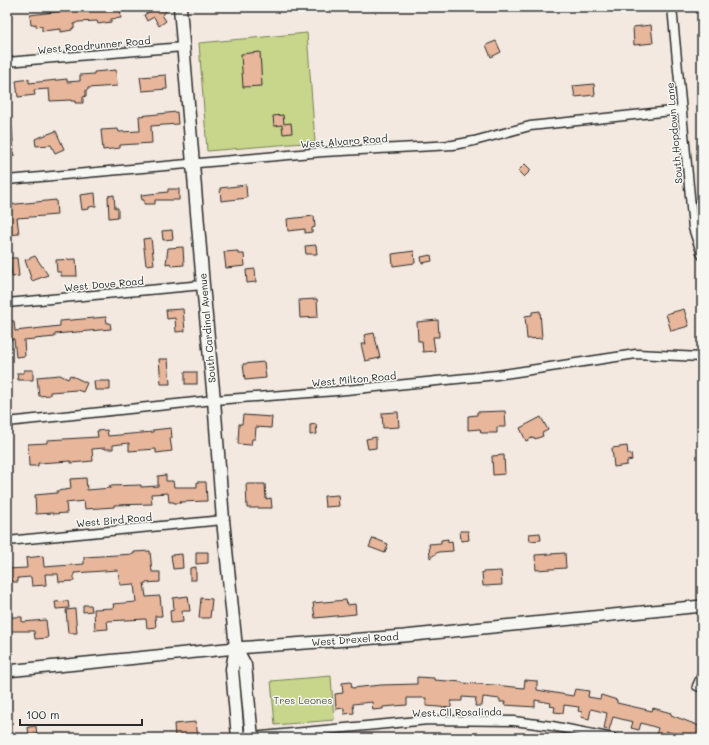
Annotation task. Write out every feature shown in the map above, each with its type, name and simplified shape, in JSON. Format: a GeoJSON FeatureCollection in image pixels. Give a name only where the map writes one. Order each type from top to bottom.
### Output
{"type":"FeatureCollection","features":[{"type":"Feature","properties":{"kind":"main road","name":"South Cardinal Avenue"},"geometry":{"type":"LineString","coordinates":[[180,7],[223,520],[236,648],[232,669],[238,738]]}},
{"type":"Feature","properties":{"kind":"main road","name":"South Cardinal Avenue"},"geometry":{"type":"LineString","coordinates":[[236,648],[244,665],[252,737]]}},
{"type":"Feature","properties":{"kind":"street","name":"South Hopdown Lane"},"geometry":{"type":"LineString","coordinates":[[672,7],[693,228],[702,255]]}},
{"type":"Feature","properties":{"kind":"street","name":"West Roadrunner Road"},"geometry":{"type":"LineString","coordinates":[[7,62],[183,47]]}},
{"type":"Feature","properties":{"kind":"street","name":"West Alvaro Road"},"geometry":{"type":"LineString","coordinates":[[7,180],[323,152],[453,145],[530,126],[681,110]]}},
{"type":"Feature","properties":{"kind":"street","name":"West Dove Road"},"geometry":{"type":"LineString","coordinates":[[7,303],[203,285]]}},
{"type":"Feature","properties":{"kind":"street","name":"West Milton Road"},"geometry":{"type":"LineString","coordinates":[[7,422],[214,400],[336,391],[497,375],[636,354],[702,357]]}},
{"type":"Feature","properties":{"kind":"street","name":"West Bird Road"},"geometry":{"type":"LineString","coordinates":[[7,541],[223,520]]}},
{"type":"Feature","properties":{"kind":"street"},"geometry":{"type":"LineString","coordinates":[[686,608],[702,600]]}},
{"type":"Feature","properties":{"kind":"street","name":"West Drexel Road"},"geometry":{"type":"LineString","coordinates":[[7,671],[236,648],[404,636],[702,606]]}},
{"type":"Feature","properties":{"kind":"street"},"geometry":{"type":"LineString","coordinates":[[702,676],[697,686],[702,688]]}},
{"type":"Feature","properties":{"kind":"street","name":"West Cll Rosalinda"},"geometry":{"type":"LineString","coordinates":[[252,737],[428,720],[514,721],[552,726],[613,738]]}},
{"type":"Feature","properties":{"kind":"green space"},"geometry":{"type":"Polygon","coordinates":[[[307,33],[315,142],[207,151],[199,43],[307,33]]]}},
{"type":"Feature","properties":{"kind":"green space","name":"Tres Leones"},"geometry":{"type":"Polygon","coordinates":[[[331,676],[334,720],[275,725],[271,681],[331,676]]]}},
{"type":"Feature","properties":{"kind":"building"},"geometry":{"type":"Polygon","coordinates":[[[70,7],[80,7],[81,10],[104,7],[120,7],[121,18],[111,19],[111,22],[98,24],[97,21],[78,22],[74,24],[74,28],[72,28],[72,30],[61,32],[61,29],[42,31],[42,26],[36,27],[36,24],[31,25],[30,15],[70,10],[70,7]]]}},
{"type":"Feature","properties":{"kind":"building"},"geometry":{"type":"Polygon","coordinates":[[[146,7],[163,7],[166,12],[162,15],[166,21],[159,26],[154,17],[147,21],[144,15],[149,12],[146,7]]]}},
{"type":"Feature","properties":{"kind":"building"},"geometry":{"type":"Polygon","coordinates":[[[651,25],[653,43],[634,45],[633,27],[651,25]]]}},
{"type":"Feature","properties":{"kind":"building"},"geometry":{"type":"Polygon","coordinates":[[[496,41],[501,52],[491,57],[486,45],[496,41]]]}},
{"type":"Feature","properties":{"kind":"building"},"geometry":{"type":"Polygon","coordinates":[[[260,52],[262,86],[243,87],[241,54],[260,52]]]}},
{"type":"Feature","properties":{"kind":"building"},"geometry":{"type":"Polygon","coordinates":[[[116,70],[117,86],[88,88],[88,90],[86,90],[86,96],[83,97],[83,103],[75,103],[75,101],[71,100],[50,101],[49,89],[34,90],[35,95],[18,97],[16,81],[29,79],[29,83],[67,79],[67,82],[80,81],[80,75],[116,70]]]}},
{"type":"Feature","properties":{"kind":"building"},"geometry":{"type":"Polygon","coordinates":[[[166,75],[167,89],[142,91],[140,77],[166,75]]]}},
{"type":"Feature","properties":{"kind":"building"},"geometry":{"type":"Polygon","coordinates":[[[594,84],[595,95],[575,97],[573,86],[594,84]]]}},
{"type":"Feature","properties":{"kind":"building"},"geometry":{"type":"Polygon","coordinates":[[[177,112],[178,124],[151,126],[152,143],[120,145],[120,148],[103,150],[101,130],[118,129],[119,132],[140,131],[139,116],[177,112]]]}},
{"type":"Feature","properties":{"kind":"building"},"geometry":{"type":"Polygon","coordinates":[[[283,115],[284,124],[291,123],[292,133],[283,134],[282,125],[274,126],[273,116],[283,115]]]}},
{"type":"Feature","properties":{"kind":"building"},"geometry":{"type":"Polygon","coordinates":[[[7,128],[12,128],[14,156],[7,157],[7,128]]]}},
{"type":"Feature","properties":{"kind":"building"},"geometry":{"type":"Polygon","coordinates":[[[56,131],[64,149],[55,153],[51,145],[36,146],[35,139],[56,131]]]}},
{"type":"Feature","properties":{"kind":"building"},"geometry":{"type":"Polygon","coordinates":[[[525,164],[531,170],[524,177],[518,171],[525,164]]]}},
{"type":"Feature","properties":{"kind":"building"},"geometry":{"type":"Polygon","coordinates":[[[246,185],[247,198],[221,201],[220,188],[246,185]]]}},
{"type":"Feature","properties":{"kind":"building"},"geometry":{"type":"Polygon","coordinates":[[[168,189],[179,189],[179,200],[155,200],[155,204],[144,204],[144,200],[142,200],[141,195],[168,192],[168,189]]]}},
{"type":"Feature","properties":{"kind":"building"},"geometry":{"type":"Polygon","coordinates":[[[95,193],[96,206],[82,210],[80,195],[95,193]]]}},
{"type":"Feature","properties":{"kind":"building"},"geometry":{"type":"Polygon","coordinates":[[[114,195],[115,208],[118,208],[118,217],[109,218],[108,196],[114,195]]]}},
{"type":"Feature","properties":{"kind":"building"},"geometry":{"type":"Polygon","coordinates":[[[56,200],[57,215],[17,218],[19,234],[7,235],[7,205],[56,200]]]}},
{"type":"Feature","properties":{"kind":"building"},"geometry":{"type":"Polygon","coordinates":[[[314,216],[315,227],[312,228],[312,232],[305,233],[305,229],[288,231],[287,219],[314,216]]]}},
{"type":"Feature","properties":{"kind":"building"},"geometry":{"type":"Polygon","coordinates":[[[172,230],[173,239],[163,240],[162,231],[172,230]]]}},
{"type":"Feature","properties":{"kind":"building"},"geometry":{"type":"Polygon","coordinates":[[[151,238],[154,264],[146,265],[143,239],[151,238]]]}},
{"type":"Feature","properties":{"kind":"building"},"geometry":{"type":"Polygon","coordinates":[[[316,245],[317,254],[306,254],[305,246],[316,245]]]}},
{"type":"Feature","properties":{"kind":"building"},"geometry":{"type":"Polygon","coordinates":[[[183,247],[184,265],[171,266],[170,263],[166,264],[168,248],[183,247]]]}},
{"type":"Feature","properties":{"kind":"building"},"geometry":{"type":"Polygon","coordinates":[[[238,251],[238,254],[244,254],[245,266],[226,268],[224,252],[238,251]]]}},
{"type":"Feature","properties":{"kind":"building"},"geometry":{"type":"Polygon","coordinates":[[[414,251],[415,263],[393,266],[392,254],[414,251]]]}},
{"type":"Feature","properties":{"kind":"building"},"geometry":{"type":"Polygon","coordinates":[[[431,255],[432,261],[422,263],[421,257],[431,255]]]}},
{"type":"Feature","properties":{"kind":"building"},"geometry":{"type":"Polygon","coordinates":[[[35,256],[48,275],[32,281],[25,260],[35,256]]]}},
{"type":"Feature","properties":{"kind":"building"},"geometry":{"type":"Polygon","coordinates":[[[10,258],[17,258],[19,276],[12,277],[10,258]]]}},
{"type":"Feature","properties":{"kind":"building"},"geometry":{"type":"Polygon","coordinates":[[[76,259],[77,276],[61,276],[61,272],[57,272],[56,260],[76,259]]]}},
{"type":"Feature","properties":{"kind":"building"},"geometry":{"type":"Polygon","coordinates":[[[255,269],[256,282],[247,283],[246,270],[255,269]]]}},
{"type":"Feature","properties":{"kind":"building"},"geometry":{"type":"Polygon","coordinates":[[[317,299],[318,317],[300,318],[299,300],[317,299]]]}},
{"type":"Feature","properties":{"kind":"building"},"geometry":{"type":"Polygon","coordinates":[[[183,309],[185,331],[176,332],[175,318],[167,319],[166,310],[183,309]]]}},
{"type":"Feature","properties":{"kind":"building"},"geometry":{"type":"Polygon","coordinates":[[[684,309],[689,326],[671,331],[666,314],[684,309]]]}},
{"type":"Feature","properties":{"kind":"building"},"geometry":{"type":"Polygon","coordinates":[[[540,311],[542,338],[527,339],[525,316],[532,315],[532,312],[540,311]]]}},
{"type":"Feature","properties":{"kind":"building"},"geometry":{"type":"Polygon","coordinates":[[[106,317],[107,323],[110,323],[111,329],[55,334],[55,337],[24,340],[25,356],[16,357],[14,339],[7,340],[7,321],[14,321],[15,331],[60,326],[60,321],[106,317]]]}},
{"type":"Feature","properties":{"kind":"building"},"geometry":{"type":"Polygon","coordinates":[[[438,320],[439,337],[433,337],[435,351],[423,352],[422,341],[418,341],[417,322],[438,320]]]}},
{"type":"Feature","properties":{"kind":"building"},"geometry":{"type":"Polygon","coordinates":[[[374,333],[380,358],[365,361],[361,344],[366,344],[364,335],[374,333]]]}},
{"type":"Feature","properties":{"kind":"building"},"geometry":{"type":"Polygon","coordinates":[[[159,359],[168,359],[170,384],[161,384],[159,359]]]}},
{"type":"Feature","properties":{"kind":"building"},"geometry":{"type":"Polygon","coordinates":[[[264,362],[266,378],[245,380],[243,364],[264,362]]]}},
{"type":"Feature","properties":{"kind":"building"},"geometry":{"type":"Polygon","coordinates":[[[24,370],[33,370],[33,380],[18,380],[17,373],[24,373],[24,370]]]}},
{"type":"Feature","properties":{"kind":"building"},"geometry":{"type":"Polygon","coordinates":[[[185,372],[197,372],[197,384],[185,384],[185,372]]]}},
{"type":"Feature","properties":{"kind":"building"},"geometry":{"type":"Polygon","coordinates":[[[60,375],[68,379],[70,375],[87,383],[83,392],[77,390],[50,392],[50,395],[39,396],[37,377],[60,375]]]}},
{"type":"Feature","properties":{"kind":"building"},"geometry":{"type":"Polygon","coordinates":[[[94,381],[110,381],[110,390],[95,390],[94,381]]]}},
{"type":"Feature","properties":{"kind":"building"},"geometry":{"type":"Polygon","coordinates":[[[505,411],[506,427],[497,427],[497,433],[481,433],[480,429],[468,430],[468,416],[477,415],[477,412],[505,411]]]}},
{"type":"Feature","properties":{"kind":"building"},"geometry":{"type":"Polygon","coordinates":[[[398,412],[399,427],[383,428],[382,413],[398,412]]]}},
{"type":"Feature","properties":{"kind":"building"},"geometry":{"type":"Polygon","coordinates":[[[243,415],[272,417],[271,428],[256,427],[255,439],[252,439],[251,445],[238,444],[239,424],[242,424],[243,415]]]}},
{"type":"Feature","properties":{"kind":"building"},"geometry":{"type":"Polygon","coordinates":[[[541,417],[548,430],[542,433],[543,436],[535,439],[534,437],[526,441],[520,428],[541,417]]]}},
{"type":"Feature","properties":{"kind":"building"},"geometry":{"type":"Polygon","coordinates":[[[316,424],[317,434],[310,435],[310,425],[316,424]]]}},
{"type":"Feature","properties":{"kind":"building"},"geometry":{"type":"Polygon","coordinates":[[[171,428],[172,438],[170,438],[172,451],[156,453],[156,449],[129,451],[129,443],[113,445],[113,449],[92,449],[93,461],[38,463],[38,466],[29,466],[28,444],[47,443],[47,440],[98,437],[97,431],[107,430],[108,436],[153,432],[153,430],[171,428]]]}},
{"type":"Feature","properties":{"kind":"building"},"geometry":{"type":"Polygon","coordinates":[[[376,437],[376,448],[368,449],[366,439],[376,437]]]}},
{"type":"Feature","properties":{"kind":"building"},"geometry":{"type":"Polygon","coordinates":[[[627,446],[628,454],[631,454],[632,460],[627,461],[627,465],[614,467],[612,448],[627,446]]]}},
{"type":"Feature","properties":{"kind":"building"},"geometry":{"type":"Polygon","coordinates":[[[504,455],[505,474],[493,475],[492,456],[504,455]]]}},
{"type":"Feature","properties":{"kind":"building"},"geometry":{"type":"Polygon","coordinates":[[[166,475],[166,481],[173,481],[174,487],[197,487],[197,482],[206,482],[207,501],[174,503],[169,502],[168,493],[151,494],[152,504],[114,505],[114,507],[85,509],[84,501],[66,503],[67,513],[36,514],[35,495],[57,493],[57,491],[71,489],[70,479],[86,478],[87,490],[111,488],[109,486],[158,486],[158,476],[166,475]]]}},
{"type":"Feature","properties":{"kind":"building"},"geometry":{"type":"Polygon","coordinates":[[[246,484],[265,484],[266,499],[271,498],[272,508],[247,508],[246,484]]]}},
{"type":"Feature","properties":{"kind":"building"},"geometry":{"type":"Polygon","coordinates":[[[338,495],[339,506],[325,507],[324,496],[338,495]]]}},
{"type":"Feature","properties":{"kind":"building"},"geometry":{"type":"Polygon","coordinates":[[[460,531],[468,531],[469,540],[461,541],[460,531]]]}},
{"type":"Feature","properties":{"kind":"building"},"geometry":{"type":"Polygon","coordinates":[[[540,533],[541,540],[530,541],[529,534],[540,533]]]}},
{"type":"Feature","properties":{"kind":"building"},"geometry":{"type":"Polygon","coordinates":[[[373,538],[388,544],[385,553],[369,547],[373,538]]]}},
{"type":"Feature","properties":{"kind":"building"},"geometry":{"type":"Polygon","coordinates":[[[448,539],[448,542],[452,541],[453,551],[438,552],[430,558],[429,544],[441,543],[441,540],[448,539]]]}},
{"type":"Feature","properties":{"kind":"building"},"geometry":{"type":"Polygon","coordinates":[[[150,551],[152,572],[160,572],[160,582],[144,583],[146,597],[160,596],[162,616],[155,616],[156,627],[147,628],[146,619],[107,621],[108,629],[95,630],[94,609],[114,608],[113,604],[136,602],[134,584],[120,585],[118,570],[74,573],[74,581],[59,582],[58,574],[45,574],[46,585],[32,586],[31,577],[18,578],[18,582],[11,582],[11,578],[7,578],[7,569],[27,568],[26,558],[43,556],[44,567],[84,564],[84,557],[134,554],[134,552],[150,551]]]}},
{"type":"Feature","properties":{"kind":"building"},"geometry":{"type":"Polygon","coordinates":[[[196,552],[208,552],[208,563],[196,564],[196,552]]]}},
{"type":"Feature","properties":{"kind":"building"},"geometry":{"type":"Polygon","coordinates":[[[565,553],[566,568],[536,570],[535,555],[565,553]]]}},
{"type":"Feature","properties":{"kind":"building"},"geometry":{"type":"Polygon","coordinates":[[[182,554],[183,568],[173,569],[171,555],[182,554]]]}},
{"type":"Feature","properties":{"kind":"building"},"geometry":{"type":"Polygon","coordinates":[[[196,567],[196,580],[190,580],[190,568],[196,567]]]}},
{"type":"Feature","properties":{"kind":"building"},"geometry":{"type":"Polygon","coordinates":[[[501,571],[502,585],[483,586],[482,572],[501,571]]]}},
{"type":"Feature","properties":{"kind":"building"},"geometry":{"type":"Polygon","coordinates":[[[188,596],[190,611],[182,611],[183,622],[171,623],[170,611],[174,610],[173,598],[188,596]]]}},
{"type":"Feature","properties":{"kind":"building"},"geometry":{"type":"Polygon","coordinates":[[[201,598],[212,599],[210,618],[199,618],[201,598]]]}},
{"type":"Feature","properties":{"kind":"building"},"geometry":{"type":"Polygon","coordinates":[[[346,600],[347,605],[355,604],[356,614],[315,618],[313,603],[346,600]]]}},
{"type":"Feature","properties":{"kind":"building"},"geometry":{"type":"Polygon","coordinates":[[[68,601],[69,608],[56,609],[55,602],[68,601]]]}},
{"type":"Feature","properties":{"kind":"building"},"geometry":{"type":"Polygon","coordinates":[[[83,605],[91,605],[92,611],[83,612],[83,605]]]}},
{"type":"Feature","properties":{"kind":"building"},"geometry":{"type":"Polygon","coordinates":[[[75,609],[77,633],[68,633],[66,610],[75,609]]]}},
{"type":"Feature","properties":{"kind":"building"},"geometry":{"type":"Polygon","coordinates":[[[7,617],[22,617],[22,622],[46,620],[48,638],[35,639],[34,631],[7,631],[7,617]]]}},
{"type":"Feature","properties":{"kind":"building"},"geometry":{"type":"Polygon","coordinates":[[[417,677],[434,678],[434,680],[462,683],[524,688],[525,680],[537,681],[537,690],[573,696],[575,689],[589,691],[588,697],[600,699],[601,695],[617,700],[617,703],[652,711],[653,708],[671,713],[671,715],[702,727],[702,738],[680,738],[681,736],[666,731],[664,737],[656,735],[658,728],[641,723],[639,730],[631,728],[633,722],[613,717],[609,730],[604,729],[607,713],[591,709],[589,719],[581,717],[582,712],[578,711],[579,707],[564,705],[563,713],[554,712],[555,707],[550,706],[551,703],[535,700],[535,707],[504,705],[505,702],[500,702],[500,699],[483,697],[482,706],[475,706],[476,698],[462,697],[462,701],[451,701],[451,708],[426,706],[426,698],[407,698],[407,705],[383,707],[383,709],[373,710],[372,702],[353,704],[354,713],[344,714],[344,708],[336,709],[335,694],[343,693],[342,683],[351,682],[352,688],[381,685],[417,684],[417,677]]]}},
{"type":"Feature","properties":{"kind":"building"},"geometry":{"type":"Polygon","coordinates":[[[196,722],[198,738],[175,738],[174,724],[196,722]]]}},
{"type":"Feature","properties":{"kind":"building"},"geometry":{"type":"Polygon","coordinates":[[[36,726],[37,737],[29,737],[28,727],[36,726]]]}}]}
